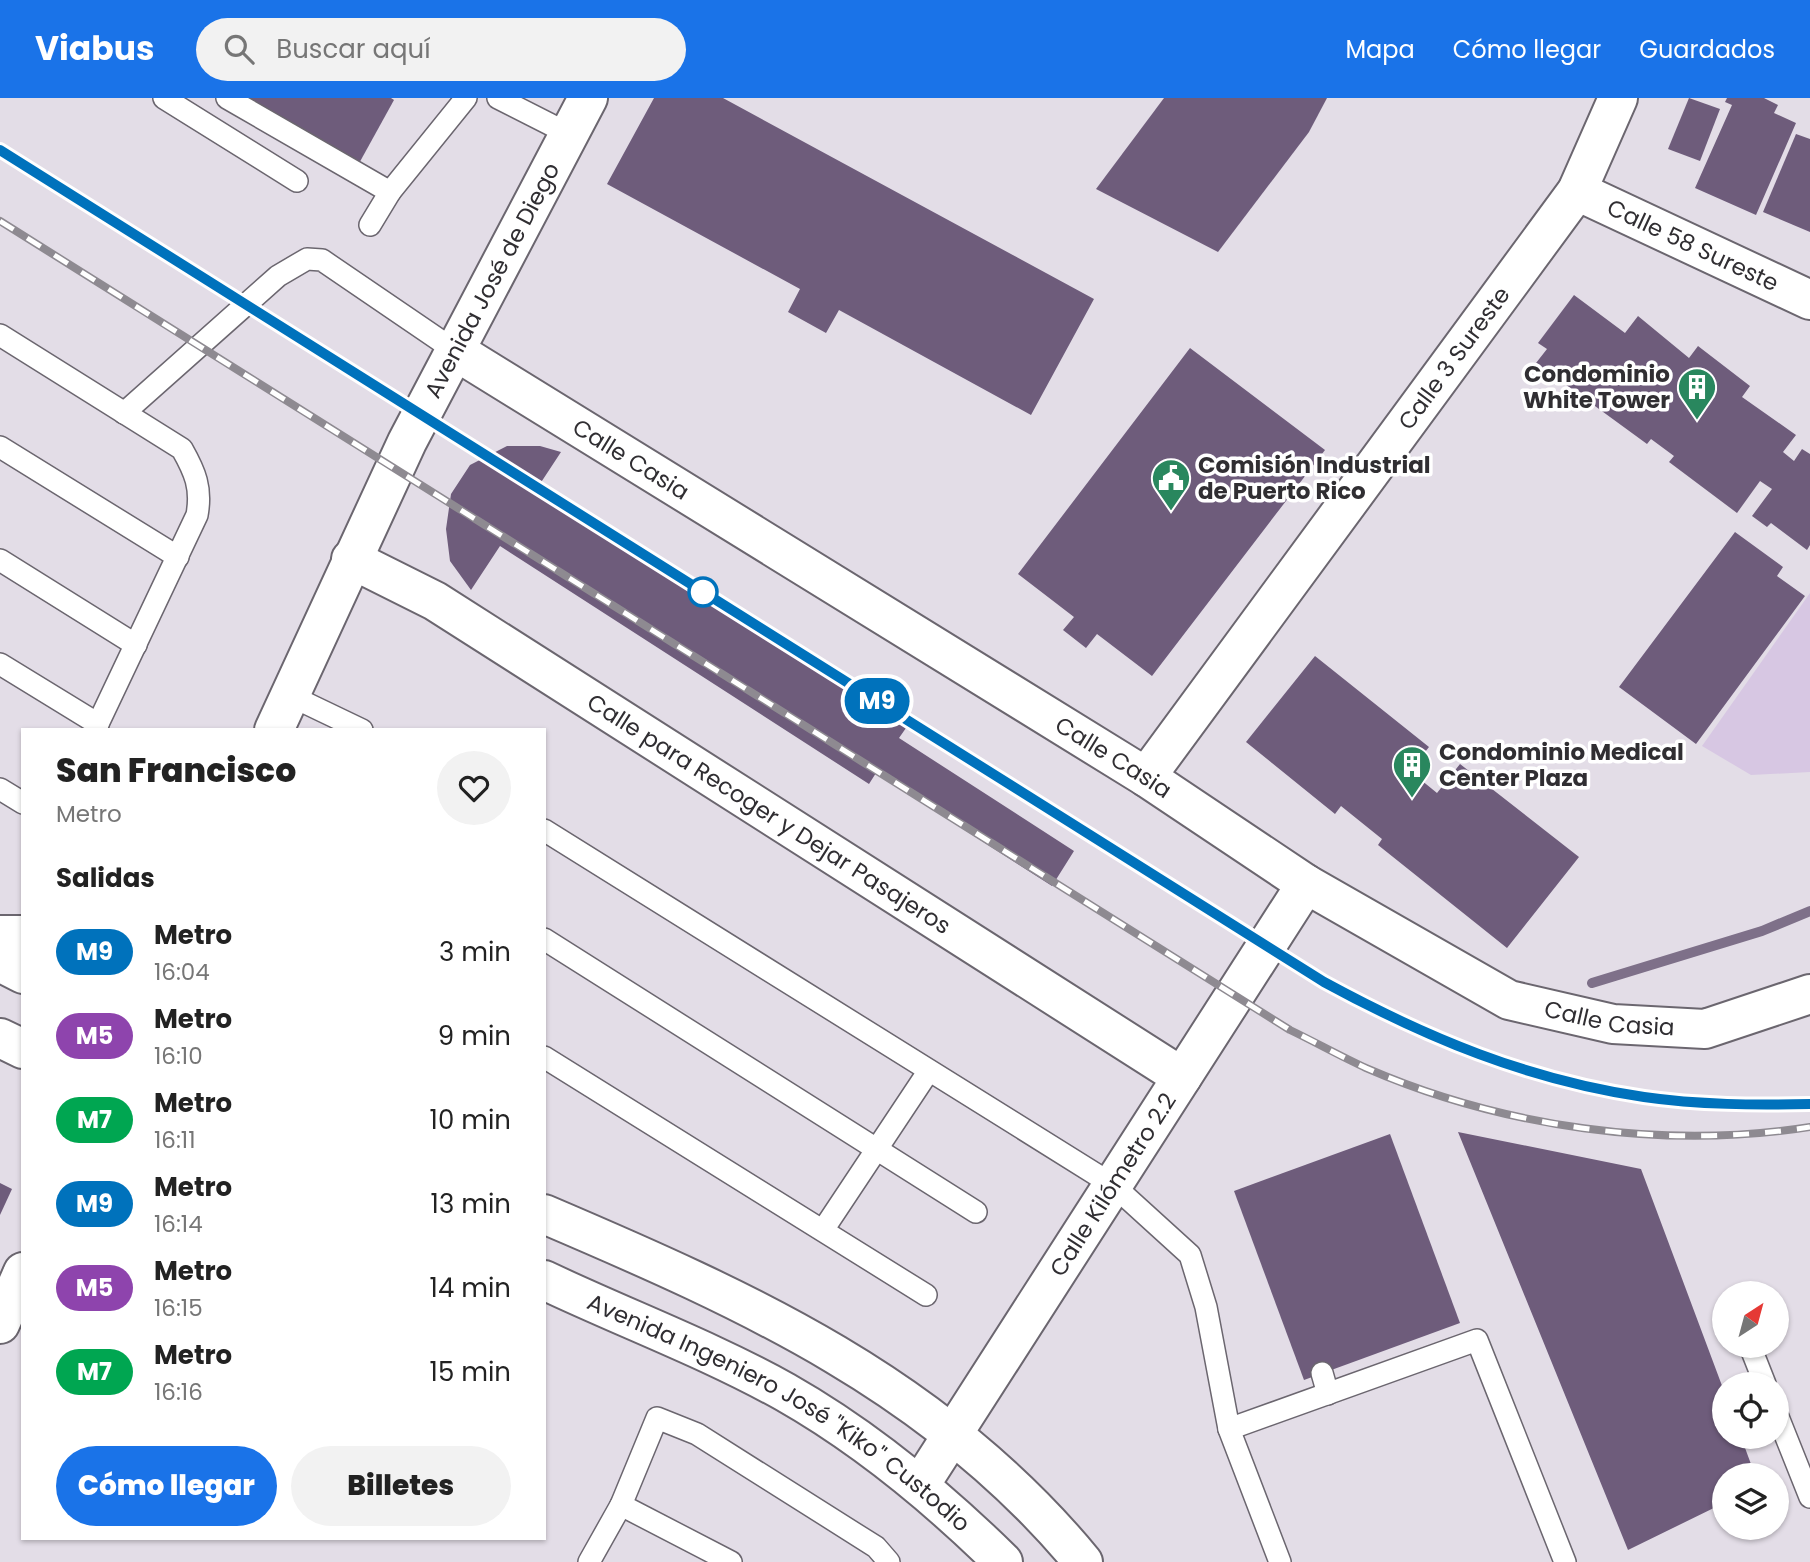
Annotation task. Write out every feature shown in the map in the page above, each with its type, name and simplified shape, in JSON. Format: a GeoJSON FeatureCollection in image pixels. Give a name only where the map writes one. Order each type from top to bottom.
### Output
{"type":"FeatureCollection","features":[{"type":"Feature","properties":{"kind":"street","name":"Avenida José de Diego"},"geometry":{"type":"LineString","coordinates":[[275,728],[351,559],[454,350],[588,98]]}},
{"type":"Feature","properties":{"kind":"street","name":"Calle 3 Sureste"},"geometry":{"type":"LineString","coordinates":[[1146,777],[1577,191],[1618,98]]}},
{"type":"Feature","properties":{"kind":"street","name":"Calle 58 Sureste"},"geometry":{"type":"LineString","coordinates":[[1577,191],[1810,300]]}},
{"type":"Feature","properties":{"kind":"street","name":"Calle Casia"},"geometry":{"type":"LineString","coordinates":[[454,350],[1146,777],[1306,884],[1509,1000],[1613,1024],[1705,1029],[1810,994]]}},
{"type":"Feature","properties":{"kind":"street","name":"Calle para Recoger y Dejar Pasajeros"},"geometry":{"type":"LineString","coordinates":[[351,559],[435,601],[1182,1077]]}},
{"type":"Feature","properties":{"kind":"street","name":"Calle Kilómetro 2.2"},"geometry":{"type":"LineString","coordinates":[[920,1485],[1306,884]]}},
{"type":"Feature","properties":{"kind":"street"},"geometry":{"type":"LineString","coordinates":[[0,935],[21,935]]}},
{"type":"Feature","properties":{"kind":"street"},"geometry":{"type":"LineString","coordinates":[[0,962],[21,973]]}},
{"type":"Feature","properties":{"kind":"street"},"geometry":{"type":"LineString","coordinates":[[0,1038],[21,1048]]}},
{"type":"Feature","properties":{"kind":"street"},"geometry":{"type":"LineString","coordinates":[[546,1215],[724,1293],[826,1346],[888,1386],[953,1433],[1006,1480],[1083,1562]]}},
{"type":"Feature","properties":{"kind":"street"},"geometry":{"type":"LineString","coordinates":[[0,1324],[21,1276]]}},
{"type":"Feature","properties":{"kind":"street","name":"Avenida Ingeniero José \"Kiko\" Custodio"},"geometry":{"type":"LineString","coordinates":[[546,1281],[709,1354],[785,1392],[838,1425],[920,1485],[1003,1562]]}},
{"type":"Feature","properties":{"kind":"lane"},"geometry":{"type":"LineString","coordinates":[[164,98],[297,181]]}},
{"type":"Feature","properties":{"kind":"lane"},"geometry":{"type":"LineString","coordinates":[[227,98],[390,192]]}},
{"type":"Feature","properties":{"kind":"lane"},"geometry":{"type":"LineString","coordinates":[[370,225],[390,192],[466,98]]}},
{"type":"Feature","properties":{"kind":"lane"},"geometry":{"type":"LineString","coordinates":[[498,98],[569,134]]}},
{"type":"Feature","properties":{"kind":"lane"},"geometry":{"type":"LineString","coordinates":[[124,413],[278,276],[307,259],[322,260],[454,350]]}},
{"type":"Feature","properties":{"kind":"lane"},"geometry":{"type":"LineString","coordinates":[[0,335],[182,449],[196,475],[201,496],[197,515],[178,557],[96,727],[0,664]]}},
{"type":"Feature","properties":{"kind":"lane"},"geometry":{"type":"LineString","coordinates":[[0,447],[178,557]]}},
{"type":"Feature","properties":{"kind":"lane"},"geometry":{"type":"LineString","coordinates":[[0,560],[136,645]]}},
{"type":"Feature","properties":{"kind":"lane"},"geometry":{"type":"LineString","coordinates":[[289,695],[358,728]]}},
{"type":"Feature","properties":{"kind":"lane"},"geometry":{"type":"LineString","coordinates":[[0,789],[21,802]]}},
{"type":"Feature","properties":{"kind":"lane"},"geometry":{"type":"LineString","coordinates":[[546,831],[1113,1185],[1190,1255],[1206,1307],[1229,1429],[1280,1562]]}},
{"type":"Feature","properties":{"kind":"lane"},"geometry":{"type":"LineString","coordinates":[[546,940],[976,1212]]}},
{"type":"Feature","properties":{"kind":"lane"},"geometry":{"type":"LineString","coordinates":[[546,1058],[926,1295]]}},
{"type":"Feature","properties":{"kind":"lane"},"geometry":{"type":"LineString","coordinates":[[823,1230],[928,1072]]}},
{"type":"Feature","properties":{"kind":"lane"},"geometry":{"type":"LineString","coordinates":[[1229,1429],[1477,1340],[1565,1562]]}},
{"type":"Feature","properties":{"kind":"lane"},"geometry":{"type":"LineString","coordinates":[[1322,1373],[1328,1394]]}},
{"type":"Feature","properties":{"kind":"lane"},"geometry":{"type":"LineString","coordinates":[[589,1562],[621,1505],[657,1418],[697,1434],[876,1547],[889,1562]]}},
{"type":"Feature","properties":{"kind":"lane"},"geometry":{"type":"LineString","coordinates":[[1789,1444],[1810,1497]]}},
{"type":"Feature","properties":{"kind":"lane"},"geometry":{"type":"LineString","coordinates":[[621,1505],[731,1562]]}},
{"type":"Feature","properties":{"kind":"shaded area"},"geometry":{"type":"Polygon","coordinates":[[[1810,593],[1810,772],[1751,775],[1702,746],[1810,593]]]}},
{"type":"Feature","properties":{"kind":"building"},"geometry":{"type":"Polygon","coordinates":[[[231,98],[391,98],[394,100],[357,167],[231,98]]]}},
{"type":"Feature","properties":{"kind":"building"},"geometry":{"type":"Polygon","coordinates":[[[654,98],[723,98],[1094,299],[1031,415],[839,310],[826,333],[788,312],[800,289],[607,184],[654,98]]]}},
{"type":"Feature","properties":{"kind":"building"},"geometry":{"type":"Polygon","coordinates":[[[1164,98],[1327,98],[1309,132],[1218,252],[1096,189],[1164,98]]]}},
{"type":"Feature","properties":{"kind":"building"},"geometry":{"type":"Polygon","coordinates":[[[1689,98],[1720,109],[1700,161],[1668,149],[1689,98]]]}},
{"type":"Feature","properties":{"kind":"building"},"geometry":{"type":"Polygon","coordinates":[[[1727,98],[1764,98],[1778,105],[1774,113],[1796,123],[1756,215],[1695,188],[1732,105],[1725,102],[1727,98]]]}},
{"type":"Feature","properties":{"kind":"building"},"geometry":{"type":"Polygon","coordinates":[[[1796,134],[1810,139],[1810,232],[1763,212],[1796,134]]]}},
{"type":"Feature","properties":{"kind":"building","name":"Condominio White Tower"},"geometry":{"type":"Polygon","coordinates":[[[1574,295],[1625,333],[1638,316],[1689,358],[1698,346],[1750,386],[1742,397],[1796,435],[1783,452],[1794,461],[1802,449],[1810,454],[1810,545],[1807,550],[1771,523],[1767,527],[1752,516],[1772,489],[1760,481],[1737,513],[1669,462],[1674,456],[1651,439],[1647,444],[1536,363],[1547,349],[1538,343],[1574,295]]]}},
{"type":"Feature","properties":{"kind":"building","name":"Comisión Industrial de Puerto Rico"},"geometry":{"type":"Polygon","coordinates":[[[1190,348],[1325,450],[1152,676],[1097,634],[1086,648],[1063,630],[1074,617],[1018,574],[1190,348]]]}},
{"type":"Feature","properties":{"kind":"building"},"geometry":{"type":"Polygon","coordinates":[[[507,446],[540,446],[561,452],[536,490],[906,728],[899,738],[1074,851],[1052,886],[876,773],[869,784],[500,546],[471,590],[450,561],[446,529],[451,494],[470,465],[507,446]]]}},
{"type":"Feature","properties":{"kind":"building"},"geometry":{"type":"Polygon","coordinates":[[[1735,532],[1783,567],[1777,576],[1805,596],[1696,744],[1619,687],[1735,532]]]}},
{"type":"Feature","properties":{"kind":"building","name":"Condominio Medical Center Plaza"},"geometry":{"type":"Polygon","coordinates":[[[1315,656],[1429,747],[1410,771],[1437,793],[1460,764],[1579,857],[1507,948],[1378,845],[1382,839],[1341,806],[1335,814],[1246,742],[1315,656]]]}},
{"type":"Feature","properties":{"kind":"building"},"geometry":{"type":"Polygon","coordinates":[[[1458,1132],[1641,1169],[1717,1372],[1712,1372],[1712,1449],[1745,1449],[1751,1463],[1712,1463],[1712,1509],[1628,1550],[1458,1132]]]}},
{"type":"Feature","properties":{"kind":"building"},"geometry":{"type":"Polygon","coordinates":[[[1390,1134],[1460,1323],[1304,1380],[1234,1191],[1390,1134]]]}},
{"type":"Feature","properties":{"kind":"building"},"geometry":{"type":"Polygon","coordinates":[[[0,1183],[12,1189],[0,1215],[0,1183]]]}},
{"type":"Feature","properties":{"kind":"waterway"},"geometry":{"type":"LineString","coordinates":[[1592,983],[1762,931],[1810,911]]}},
{"type":"Feature","properties":{"kind":"railway"},"geometry":{"type":"LineString","coordinates":[[0,150],[1324,982],[1440,1039],[1560,1080],[1644,1097],[1685,1102],[1810,1104]]}},
{"type":"Feature","properties":{"kind":"railway"},"geometry":{"type":"LineString","coordinates":[[0,221],[1290,1030],[1347,1059],[1418,1088],[1472,1105],[1527,1119],[1584,1128],[1698,1136],[1810,1127]]}},
{"type":"Feature","properties":{"kind":"metro line","name":"M9"},"geometry":{"type":"LineString","coordinates":[[0,150],[1324,982],[1400,1023],[1479,1056],[1561,1081],[1645,1097],[1731,1105],[1810,1104]]}},
{"type":"Feature","properties":{"kind":"place","name":"Condominio White Tower"},"geometry":{"type":"Point","coordinates":[1697,421]}},
{"type":"Feature","properties":{"kind":"place","name":"Comisión Industrial de Puerto Rico"},"geometry":{"type":"Point","coordinates":[1171,512]}},
{"type":"Feature","properties":{"kind":"place","name":"Condominio Medical Center Plaza"},"geometry":{"type":"Point","coordinates":[1412,799]}}]}
